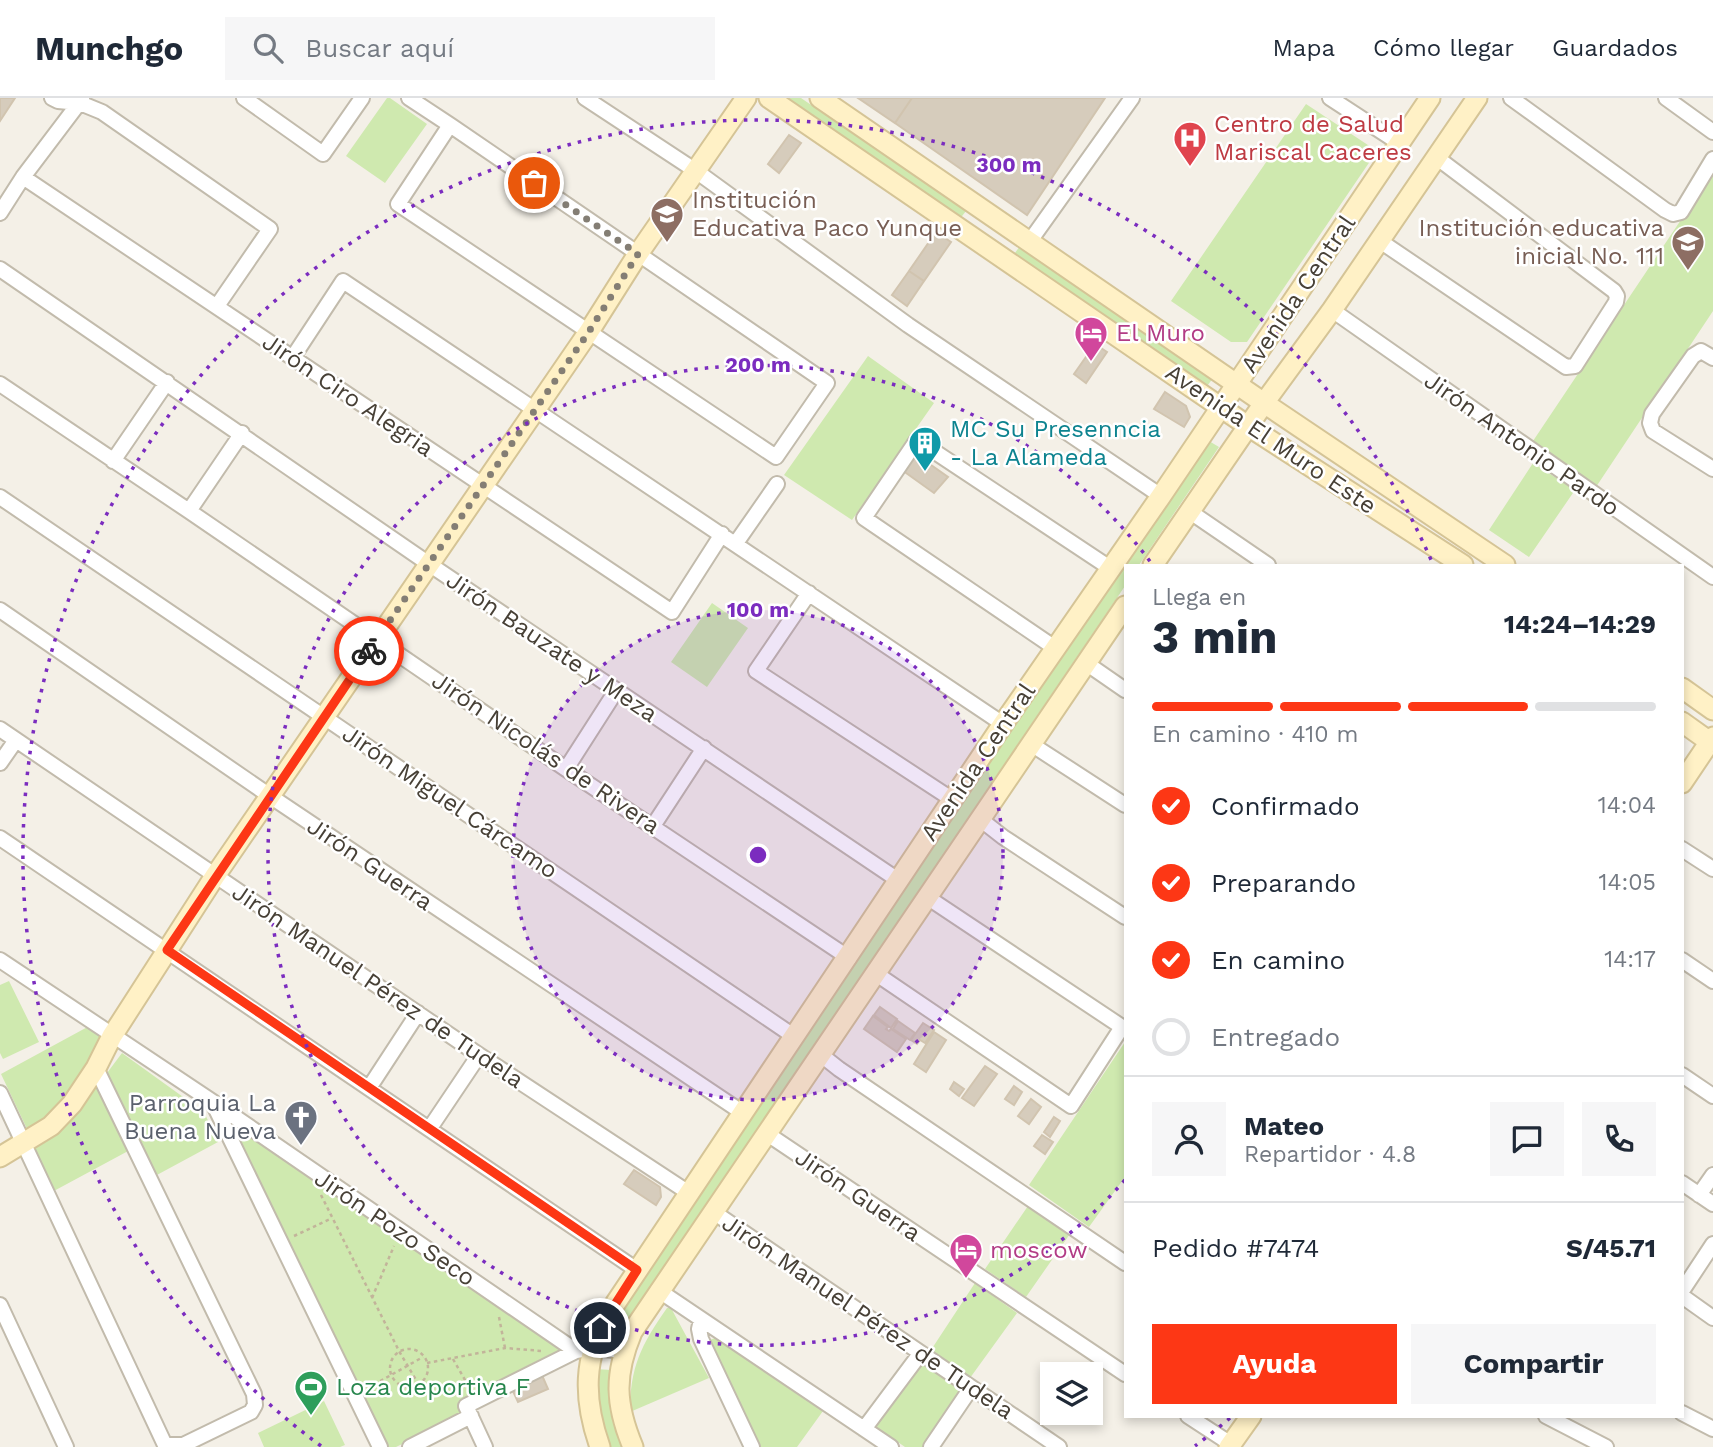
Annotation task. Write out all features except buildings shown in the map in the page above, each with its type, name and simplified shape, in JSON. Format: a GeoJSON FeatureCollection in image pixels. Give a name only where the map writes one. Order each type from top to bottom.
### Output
{"type":"FeatureCollection","features":[{"type":"Feature","properties":{"kind":"main road"},"geometry":{"type":"LineString","coordinates":[[0,1157],[51,1126],[72,1104],[96,1068],[112,1036],[215,876],[746,98]]}},
{"type":"Feature","properties":{"kind":"main road","name":"Avenida El Muro Este"},"geometry":{"type":"LineString","coordinates":[[769,98],[1248,426],[1461,564]]}},
{"type":"Feature","properties":{"kind":"main road","name":"Avenida El Muro Este"},"geometry":{"type":"LineString","coordinates":[[820,98],[1497,563]]}},
{"type":"Feature","properties":{"kind":"main road","name":"Avenida Central"},"geometry":{"type":"LineString","coordinates":[[600,1447],[592,1426],[585,1350],[1003,724],[1222,407],[1430,98]]}},
{"type":"Feature","properties":{"kind":"main road","name":"Avenida Central"},"geometry":{"type":"LineString","coordinates":[[1154,564],[1477,98]]}},
{"type":"Feature","properties":{"kind":"main road"},"geometry":{"type":"LineString","coordinates":[[981,243],[997,220]]}},
{"type":"Feature","properties":{"kind":"main road","name":"Avenida Central"},"geometry":{"type":"LineString","coordinates":[[633,1447],[622,1420],[618,1391],[619,1370],[632,1332],[1124,607]]}},
{"type":"Feature","properties":{"kind":"main road"},"geometry":{"type":"LineString","coordinates":[[1684,689],[1713,710]]}},
{"type":"Feature","properties":{"kind":"main road"},"geometry":{"type":"LineString","coordinates":[[1684,723],[1712,741],[1684,780]]}},
{"type":"Feature","properties":{"kind":"main road"},"geometry":{"type":"LineString","coordinates":[[1230,1446],[1250,1418]]}},
{"type":"Feature","properties":{"kind":"street"},"geometry":{"type":"LineString","coordinates":[[52,98],[58,102],[81,100],[102,112],[270,229],[218,306]]}},
{"type":"Feature","properties":{"kind":"street"},"geometry":{"type":"LineString","coordinates":[[244,98],[323,154],[362,98]]}},
{"type":"Feature","properties":{"kind":"street"},"geometry":{"type":"LineString","coordinates":[[409,98],[450,125],[827,383],[776,457],[398,204],[450,125]]}},
{"type":"Feature","properties":{"kind":"street"},"geometry":{"type":"LineString","coordinates":[[584,98],[696,171],[908,325],[1161,496]]}},
{"type":"Feature","properties":{"kind":"street"},"geometry":{"type":"LineString","coordinates":[[1030,241],[1132,98]]}},
{"type":"Feature","properties":{"kind":"street"},"geometry":{"type":"LineString","coordinates":[[1330,98],[1399,144]]}},
{"type":"Feature","properties":{"kind":"street"},"geometry":{"type":"LineString","coordinates":[[1511,98],[1673,214],[1681,212],[1713,159]]}},
{"type":"Feature","properties":{"kind":"street"},"geometry":{"type":"LineString","coordinates":[[1666,98],[1713,132]]}},
{"type":"Feature","properties":{"kind":"street"},"geometry":{"type":"LineString","coordinates":[[0,213],[23,177],[81,100]]}},
{"type":"Feature","properties":{"kind":"street"},"geometry":{"type":"LineString","coordinates":[[1380,241],[1566,367],[1575,366],[1616,302],[1614,291],[1436,157]]}},
{"type":"Feature","properties":{"kind":"street","name":"Jirón Ciro Alegria"},"geometry":{"type":"LineString","coordinates":[[23,177],[672,612],[722,534]]}},
{"type":"Feature","properties":{"kind":"street","name":"Jirón Bauzate y Meza"},"geometry":{"type":"LineString","coordinates":[[0,269],[429,564],[898,880]]}},
{"type":"Feature","properties":{"kind":"street"},"geometry":{"type":"LineString","coordinates":[[293,357],[343,281],[1003,724]]}},
{"type":"Feature","properties":{"kind":"street","name":"Jirón Antonio Pardo"},"geometry":{"type":"LineString","coordinates":[[1332,310],[1713,577]]}},
{"type":"Feature","properties":{"kind":"street"},"geometry":{"type":"LineString","coordinates":[[1711,356],[1701,351],[1693,356],[1652,414],[1650,423],[1653,431],[1713,469]]}},
{"type":"Feature","properties":{"kind":"street"},"geometry":{"type":"LineString","coordinates":[[113,461],[167,382]]}},
{"type":"Feature","properties":{"kind":"street","name":"Jirón Nicolás de Rivera"},"geometry":{"type":"LineString","coordinates":[[0,384],[849,958]]}},
{"type":"Feature","properties":{"kind":"street"},"geometry":{"type":"LineString","coordinates":[[189,511],[242,433]]}},
{"type":"Feature","properties":{"kind":"street"},"geometry":{"type":"LineString","coordinates":[[1055,648],[864,518],[917,440],[1110,568]]}},
{"type":"Feature","properties":{"kind":"street"},"geometry":{"type":"LineString","coordinates":[[736,543],[777,484]]}},
{"type":"Feature","properties":{"kind":"street","name":"Jirón Miguel Cárcamo"},"geometry":{"type":"LineString","coordinates":[[0,497],[795,1037]]}},
{"type":"Feature","properties":{"kind":"street"},"geometry":{"type":"LineString","coordinates":[[1189,511],[1267,564]]}},
{"type":"Feature","properties":{"kind":"street"},"geometry":{"type":"LineString","coordinates":[[810,593],[756,671],[953,800]]}},
{"type":"Feature","properties":{"kind":"street","name":"Jirón Guerra"},"geometry":{"type":"LineString","coordinates":[[0,610],[270,796],[743,1113]]}},
{"type":"Feature","properties":{"kind":"street"},"geometry":{"type":"LineString","coordinates":[[1086,663],[1124,689]]}},
{"type":"Feature","properties":{"kind":"street"},"geometry":{"type":"LineString","coordinates":[[566,769],[616,691]]}},
{"type":"Feature","properties":{"kind":"street","name":"Jirón Manuel Pérez de Tudela"},"geometry":{"type":"LineString","coordinates":[[0,729],[479,1055],[689,1193]]}},
{"type":"Feature","properties":{"kind":"street"},"geometry":{"type":"LineString","coordinates":[[0,763],[16,740]]}},
{"type":"Feature","properties":{"kind":"street"},"geometry":{"type":"LineString","coordinates":[[1031,744],[1124,804]]}},
{"type":"Feature","properties":{"kind":"street"},"geometry":{"type":"LineString","coordinates":[[653,826],[704,748]]}},
{"type":"Feature","properties":{"kind":"street"},"geometry":{"type":"LineString","coordinates":[[980,819],[1124,916]]}},
{"type":"Feature","properties":{"kind":"street"},"geometry":{"type":"LineString","coordinates":[[0,838],[637,1270]]}},
{"type":"Feature","properties":{"kind":"street"},"geometry":{"type":"LineString","coordinates":[[1684,850],[1713,869]]}},
{"type":"Feature","properties":{"kind":"street"},"geometry":{"type":"LineString","coordinates":[[875,973],[1071,1107],[1122,1027],[927,897]]}},
{"type":"Feature","properties":{"kind":"street","name":"Jirón Pozo Seco"},"geometry":{"type":"LineString","coordinates":[[0,960],[585,1350],[624,1351]]}},
{"type":"Feature","properties":{"kind":"street"},"geometry":{"type":"LineString","coordinates":[[1684,961],[1713,981]]}},
{"type":"Feature","properties":{"kind":"street"},"geometry":{"type":"LineString","coordinates":[[369,1088],[418,1013]]}},
{"type":"Feature","properties":{"kind":"street"},"geometry":{"type":"LineString","coordinates":[[820,1054],[1124,1262]]}},
{"type":"Feature","properties":{"kind":"street"},"geometry":{"type":"LineString","coordinates":[[430,1128],[479,1055]]}},
{"type":"Feature","properties":{"kind":"street"},"geometry":{"type":"LineString","coordinates":[[0,1093],[165,1445],[183,1445],[251,1412],[255,1405],[254,1394],[96,1068]]}},
{"type":"Feature","properties":{"kind":"street"},"geometry":{"type":"LineString","coordinates":[[1684,1076],[1713,1096]]}},
{"type":"Feature","properties":{"kind":"street"},"geometry":{"type":"LineString","coordinates":[[213,1102],[380,1447]]}},
{"type":"Feature","properties":{"kind":"street","name":"Jirón Guerra"},"geometry":{"type":"LineString","coordinates":[[766,1133],[1124,1373]]}},
{"type":"Feature","properties":{"kind":"street"},"geometry":{"type":"LineString","coordinates":[[1699,1195],[1713,1175]]}},
{"type":"Feature","properties":{"kind":"street"},"geometry":{"type":"LineString","coordinates":[[1684,1184],[1713,1204]]}},
{"type":"Feature","properties":{"kind":"street","name":"Jirón Manuel Pérez de Tudela"},"geometry":{"type":"LineString","coordinates":[[712,1211],[1059,1447]]}},
{"type":"Feature","properties":{"kind":"street"},"geometry":{"type":"LineString","coordinates":[[1684,1290],[1713,1244]]}},
{"type":"Feature","properties":{"kind":"street"},"geometry":{"type":"LineString","coordinates":[[659,1290],[891,1447]]}},
{"type":"Feature","properties":{"kind":"street"},"geometry":{"type":"LineString","coordinates":[[1684,1295],[1713,1318]]}},
{"type":"Feature","properties":{"kind":"street"},"geometry":{"type":"LineString","coordinates":[[0,1305],[66,1447]]}},
{"type":"Feature","properties":{"kind":"street"},"geometry":{"type":"LineString","coordinates":[[701,1320],[698,1329],[701,1339],[752,1447]]}},
{"type":"Feature","properties":{"kind":"street"},"geometry":{"type":"LineString","coordinates":[[410,1447],[471,1408],[585,1350]]}},
{"type":"Feature","properties":{"kind":"street"},"geometry":{"type":"LineString","coordinates":[[864,1429],[920,1354]]}},
{"type":"Feature","properties":{"kind":"street"},"geometry":{"type":"LineString","coordinates":[[931,1447],[971,1388]]}},
{"type":"Feature","properties":{"kind":"street"},"geometry":{"type":"LineString","coordinates":[[471,1408],[485,1447]]}},
{"type":"Feature","properties":{"kind":"street"},"geometry":{"type":"LineString","coordinates":[[1684,1414],[1713,1429]]}},
{"type":"Feature","properties":{"kind":"street"},"geometry":{"type":"LineString","coordinates":[[1191,1418],[1230,1446]]}},
{"type":"Feature","properties":{"kind":"street"},"geometry":{"type":"LineString","coordinates":[[1550,1418],[1606,1447]]}},
{"type":"Feature","properties":{"kind":"path"},"geometry":{"type":"LineString","coordinates":[[318,1189],[399,1351],[419,1385]]}},
{"type":"Feature","properties":{"kind":"path"},"geometry":{"type":"LineString","coordinates":[[291,1237],[333,1217]]}},
{"type":"Feature","properties":{"kind":"path"},"geometry":{"type":"LineString","coordinates":[[373,1298],[396,1242]]}},
{"type":"Feature","properties":{"kind":"path"},"geometry":{"type":"LineString","coordinates":[[497,1308],[505,1348]]}},
{"type":"Feature","properties":{"kind":"path"},"geometry":{"type":"LineString","coordinates":[[408,1348],[424,1357],[427,1363],[426,1377],[419,1385],[404,1387],[395,1383],[392,1376],[393,1358],[399,1351],[408,1348]]}},
{"type":"Feature","properties":{"kind":"path"},"geometry":{"type":"LineString","coordinates":[[427,1363],[505,1348],[546,1352]]}},
{"type":"Feature","properties":{"kind":"path"},"geometry":{"type":"LineString","coordinates":[[364,1389],[424,1357]]}},
{"type":"Feature","properties":{"kind":"path"},"geometry":{"type":"LineString","coordinates":[[453,1359],[471,1408]]}},
{"type":"Feature","properties":{"kind":"green space"},"geometry":{"type":"Polygon","coordinates":[[[387,98],[427,124],[385,183],[346,156],[387,98]]]}},
{"type":"Feature","properties":{"kind":"green space"},"geometry":{"type":"Polygon","coordinates":[[[781,98],[801,98],[966,211],[959,220],[781,98]]]}},
{"type":"Feature","properties":{"kind":"green space"},"geometry":{"type":"Polygon","coordinates":[[[1306,104],[1377,151],[1247,342],[1231,342],[1171,301],[1306,104]]]}},
{"type":"Feature","properties":{"kind":"green space"},"geometry":{"type":"Polygon","coordinates":[[[1713,172],[1713,311],[1596,487],[1531,444],[1713,172]]]}},
{"type":"Feature","properties":{"kind":"green space"},"geometry":{"type":"Polygon","coordinates":[[[1020,246],[1213,378],[1205,389],[1012,257],[1020,246]]]}},
{"type":"Feature","properties":{"kind":"green space"},"geometry":{"type":"Polygon","coordinates":[[[868,356],[934,403],[852,520],[784,475],[868,356]]]}},
{"type":"Feature","properties":{"kind":"green space"},"geometry":{"type":"Polygon","coordinates":[[[1209,441],[1219,447],[1140,564],[1125,564],[1209,441]]]}},
{"type":"Feature","properties":{"kind":"green space"},"geometry":{"type":"Polygon","coordinates":[[[1533,463],[1575,490],[1529,557],[1489,530],[1533,463]]]}},
{"type":"Feature","properties":{"kind":"green space"},"geometry":{"type":"Polygon","coordinates":[[[1124,565],[1124,587],[639,1304],[625,1331],[621,1334],[612,1331],[612,1323],[795,1047],[1124,565]]]}},
{"type":"Feature","properties":{"kind":"green space"},"geometry":{"type":"Polygon","coordinates":[[[712,603],[748,628],[707,687],[671,662],[712,603]]]}},
{"type":"Feature","properties":{"kind":"green space"},"geometry":{"type":"Polygon","coordinates":[[[9,981],[39,1042],[3,1059],[0,1053],[0,985],[9,981]]]}},
{"type":"Feature","properties":{"kind":"green space"},"geometry":{"type":"Polygon","coordinates":[[[93,1024],[104,1037],[89,1064],[52,1112],[28,1131],[1,1074],[93,1024]]]}},
{"type":"Feature","properties":{"kind":"green space"},"geometry":{"type":"Polygon","coordinates":[[[1124,1043],[1124,1178],[1089,1227],[1029,1185],[1124,1043]]]}},
{"type":"Feature","properties":{"kind":"green space"},"geometry":{"type":"Polygon","coordinates":[[[122,1053],[204,1112],[218,1142],[155,1176],[107,1073],[122,1053]]]}},
{"type":"Feature","properties":{"kind":"green space"},"geometry":{"type":"Polygon","coordinates":[[[97,1076],[130,1150],[52,1192],[33,1147],[97,1076]]]}},
{"type":"Feature","properties":{"kind":"green space"},"geometry":{"type":"Polygon","coordinates":[[[224,1113],[564,1353],[466,1413],[396,1447],[384,1447],[224,1113]]]}},
{"type":"Feature","properties":{"kind":"green space"},"geometry":{"type":"Polygon","coordinates":[[[1030,1203],[1072,1231],[1026,1297],[985,1269],[1030,1203]]]}},
{"type":"Feature","properties":{"kind":"green space"},"geometry":{"type":"Polygon","coordinates":[[[975,1283],[1017,1313],[970,1378],[929,1353],[975,1283]]]}},
{"type":"Feature","properties":{"kind":"green space"},"geometry":{"type":"Polygon","coordinates":[[[667,1308],[671,1308],[709,1378],[630,1412],[632,1382],[639,1357],[667,1308]]]}},
{"type":"Feature","properties":{"kind":"green space"},"geometry":{"type":"Polygon","coordinates":[[[715,1338],[823,1411],[797,1447],[760,1447],[710,1347],[710,1340],[715,1338]]]}},
{"type":"Feature","properties":{"kind":"green space"},"geometry":{"type":"Polygon","coordinates":[[[921,1362],[965,1390],[927,1447],[905,1447],[876,1427],[921,1362]]]}},
{"type":"Feature","properties":{"kind":"green space"},"geometry":{"type":"Polygon","coordinates":[[[594,1369],[612,1370],[612,1409],[624,1447],[605,1447],[594,1369]]]}},
{"type":"Feature","properties":{"kind":"green space","name":"Loza deportiva F"},"geometry":{"type":"Polygon","coordinates":[[[324,1401],[345,1445],[264,1447],[258,1433],[324,1401]]]}},
{"type":"Feature","properties":{"kind":"way so far"},"geometry":{"type":"LineString","coordinates":[[369,651],[588,333],[638,254],[534,183]]}},
{"type":"Feature","properties":{"kind":"place","name":"Centro de Salud Mariscal Caceres"},"geometry":{"type":"Point","coordinates":[1190,168]}},
{"type":"Feature","properties":{"kind":"place","name":"Institución Educativa Paco Yunque"},"geometry":{"type":"Point","coordinates":[667,244]}},
{"type":"Feature","properties":{"kind":"place","name":"Institución educativa inicial No. 111"},"geometry":{"type":"Point","coordinates":[1688,272]}},
{"type":"Feature","properties":{"kind":"place","name":"El Muro"},"geometry":{"type":"Point","coordinates":[1091,363]}},
{"type":"Feature","properties":{"kind":"place","name":"MC Su Presenncia - La Alameda"},"geometry":{"type":"Point","coordinates":[925,473]}},
{"type":"Feature","properties":{"kind":"place","name":"Parroquia La Buena Nueva"},"geometry":{"type":"Point","coordinates":[301,1147]}},
{"type":"Feature","properties":{"kind":"place","name":"moscow"},"geometry":{"type":"Point","coordinates":[966,1280]}},
{"type":"Feature","properties":{"kind":"place","name":"Loza deportiva F"},"geometry":{"type":"Point","coordinates":[311,1417]}},
{"type":"Feature","properties":{"kind":"route"},"geometry":{"type":"LineString","coordinates":[[369,651],[167,950],[637,1270],[600,1328]]}}]}
